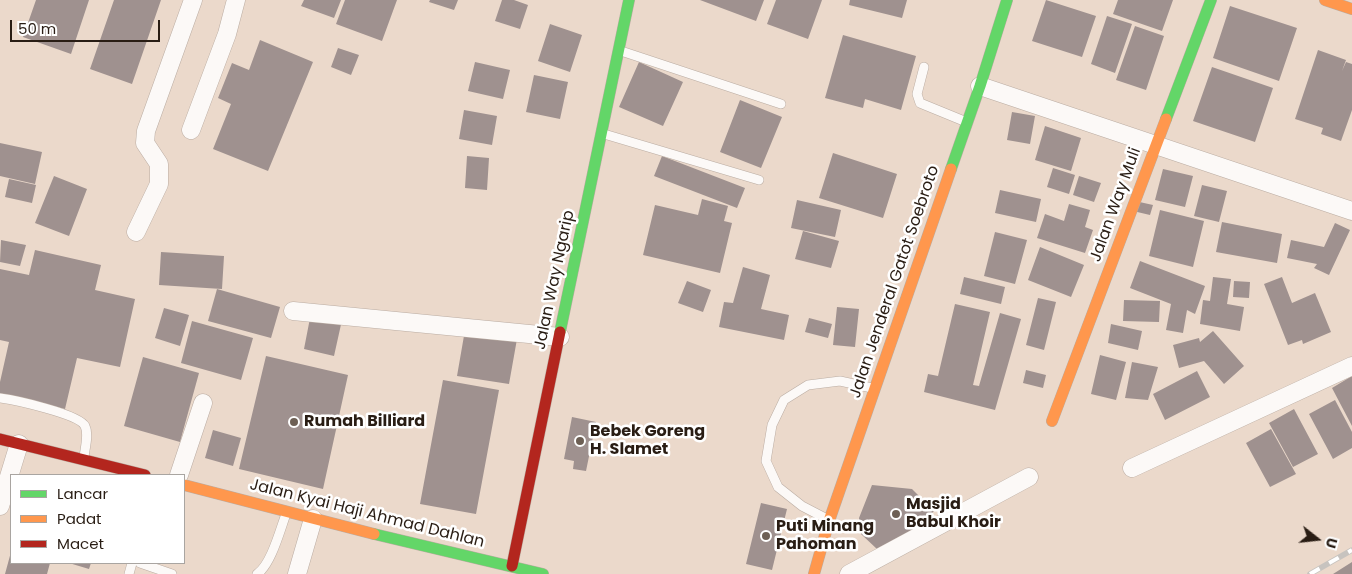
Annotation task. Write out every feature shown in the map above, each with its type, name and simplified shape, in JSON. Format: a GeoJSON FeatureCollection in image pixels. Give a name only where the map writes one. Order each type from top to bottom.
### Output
{"type":"FeatureCollection","features":[{"type":"Feature","properties":{"kind":"main road","name":"Jalan Way Ngarip"},"geometry":{"type":"LineString","coordinates":[[512,566],[628,0]]}},
{"type":"Feature","properties":{"kind":"main road","name":"Jalan Jenderal Gatot Soebroto"},"geometry":{"type":"LineString","coordinates":[[814,574],[829,521],[980,86],[1007,0]]}},
{"type":"Feature","properties":{"kind":"main road","name":"Jalan Way Muli"},"geometry":{"type":"LineString","coordinates":[[1052,421],[1211,0]]}},
{"type":"Feature","properties":{"kind":"main road"},"geometry":{"type":"LineString","coordinates":[[1325,0],[1352,9]]}},
{"type":"Feature","properties":{"kind":"main road"},"geometry":{"type":"LineString","coordinates":[[0,439],[141,474]]}},
{"type":"Feature","properties":{"kind":"main road","name":"Jalan Kyai Haji Ahmad Dahlan"},"geometry":{"type":"LineString","coordinates":[[185,485],[313,519],[543,574]]}},
{"type":"Feature","properties":{"kind":"street"},"geometry":{"type":"LineString","coordinates":[[136,232],[159,184],[159,164],[144,143],[146,131],[193,0]]}},
{"type":"Feature","properties":{"kind":"street"},"geometry":{"type":"LineString","coordinates":[[191,130],[227,34],[236,0]]}},
{"type":"Feature","properties":{"kind":"street"},"geometry":{"type":"LineString","coordinates":[[980,86],[1352,211]]}},
{"type":"Feature","properties":{"kind":"street"},"geometry":{"type":"LineString","coordinates":[[293,311],[560,337]]}},
{"type":"Feature","properties":{"kind":"street"},"geometry":{"type":"LineString","coordinates":[[1132,468],[1352,366]]}},
{"type":"Feature","properties":{"kind":"street"},"geometry":{"type":"LineString","coordinates":[[179,474],[203,403]]}},
{"type":"Feature","properties":{"kind":"street"},"geometry":{"type":"LineString","coordinates":[[0,506],[18,444]]}},
{"type":"Feature","properties":{"kind":"street"},"geometry":{"type":"LineString","coordinates":[[849,574],[1029,477]]}},
{"type":"Feature","properties":{"kind":"street"},"geometry":{"type":"LineString","coordinates":[[297,574],[313,519]]}},
{"type":"Feature","properties":{"kind":"lane"},"geometry":{"type":"LineString","coordinates":[[618,51],[781,104]]}},
{"type":"Feature","properties":{"kind":"lane"},"geometry":{"type":"LineString","coordinates":[[924,67],[917,94],[920,103],[967,122]]}},
{"type":"Feature","properties":{"kind":"lane"},"geometry":{"type":"LineString","coordinates":[[602,133],[759,180]]}},
{"type":"Feature","properties":{"kind":"lane"},"geometry":{"type":"LineString","coordinates":[[829,521],[802,506],[778,487],[766,460],[772,425],[784,400],[808,385],[840,381],[876,388]]}},
{"type":"Feature","properties":{"kind":"lane"},"geometry":{"type":"LineString","coordinates":[[0,398],[69,415],[84,423],[86,437],[83,460]]}},
{"type":"Feature","properties":{"kind":"lane"},"geometry":{"type":"LineString","coordinates":[[256,574],[260,572],[271,553],[287,512]]}},
{"type":"Feature","properties":{"kind":"lane"},"geometry":{"type":"LineString","coordinates":[[488,574],[492,561]]}},
{"type":"Feature","properties":{"kind":"lane"},"geometry":{"type":"LineString","coordinates":[[143,564],[172,574]]}},
{"type":"Feature","properties":{"kind":"building"},"geometry":{"type":"Polygon","coordinates":[[[36,0],[89,0],[71,54],[23,37],[36,0]]]}},
{"type":"Feature","properties":{"kind":"building"},"geometry":{"type":"Polygon","coordinates":[[[114,0],[161,0],[132,84],[90,69],[114,0]]]}},
{"type":"Feature","properties":{"kind":"building"},"geometry":{"type":"Polygon","coordinates":[[[304,0],[341,0],[334,18],[301,6],[304,0]]]}},
{"type":"Feature","properties":{"kind":"building"},"geometry":{"type":"Polygon","coordinates":[[[345,0],[397,0],[382,41],[336,24],[345,0]]]}},
{"type":"Feature","properties":{"kind":"building"},"geometry":{"type":"Polygon","coordinates":[[[430,0],[458,0],[454,10],[429,2],[430,0]]]}},
{"type":"Feature","properties":{"kind":"building"},"geometry":{"type":"Polygon","coordinates":[[[502,0],[514,0],[528,5],[520,29],[495,21],[502,0]]]}},
{"type":"Feature","properties":{"kind":"building"},"geometry":{"type":"Polygon","coordinates":[[[700,0],[764,0],[756,21],[700,0]]]}},
{"type":"Feature","properties":{"kind":"building"},"geometry":{"type":"Polygon","coordinates":[[[776,0],[822,0],[808,39],[767,24],[776,0]]]}},
{"type":"Feature","properties":{"kind":"building"},"geometry":{"type":"Polygon","coordinates":[[[850,0],[907,0],[902,18],[849,5],[850,0]]]}},
{"type":"Feature","properties":{"kind":"building"},"geometry":{"type":"Polygon","coordinates":[[[1046,0],[1096,16],[1082,57],[1032,41],[1046,0]]]}},
{"type":"Feature","properties":{"kind":"building"},"geometry":{"type":"Polygon","coordinates":[[[1118,0],[1173,0],[1162,31],[1113,14],[1118,0]]]}},
{"type":"Feature","properties":{"kind":"building"},"geometry":{"type":"Polygon","coordinates":[[[1230,6],[1297,28],[1279,81],[1213,58],[1230,6]]]}},
{"type":"Feature","properties":{"kind":"building"},"geometry":{"type":"Polygon","coordinates":[[[1107,16],[1132,24],[1115,73],[1091,64],[1107,16]]]}},
{"type":"Feature","properties":{"kind":"building"},"geometry":{"type":"Polygon","coordinates":[[[550,24],[582,35],[570,72],[538,61],[550,24]]]}},
{"type":"Feature","properties":{"kind":"building"},"geometry":{"type":"Polygon","coordinates":[[[1135,26],[1164,36],[1146,90],[1116,80],[1135,26]]]}},
{"type":"Feature","properties":{"kind":"building"},"geometry":{"type":"Polygon","coordinates":[[[843,35],[916,56],[901,110],[865,99],[863,108],[825,98],[843,35]]]}},
{"type":"Feature","properties":{"kind":"building"},"geometry":{"type":"Polygon","coordinates":[[[260,40],[313,62],[268,171],[213,149],[231,104],[218,98],[232,63],[249,70],[260,40]]]}},
{"type":"Feature","properties":{"kind":"building"},"geometry":{"type":"Polygon","coordinates":[[[338,48],[359,55],[351,75],[331,67],[338,48]]]}},
{"type":"Feature","properties":{"kind":"building"},"geometry":{"type":"Polygon","coordinates":[[[1318,50],[1346,60],[1342,71],[1346,62],[1352,64],[1352,110],[1341,141],[1321,134],[1323,128],[1295,119],[1318,50]]]}},
{"type":"Feature","properties":{"kind":"building"},"geometry":{"type":"Polygon","coordinates":[[[475,62],[510,70],[503,99],[468,91],[475,62]]]}},
{"type":"Feature","properties":{"kind":"building"},"geometry":{"type":"Polygon","coordinates":[[[639,62],[683,82],[663,126],[619,107],[639,62]]]}},
{"type":"Feature","properties":{"kind":"building"},"geometry":{"type":"Polygon","coordinates":[[[1212,67],[1273,88],[1255,142],[1193,121],[1212,67]]]}},
{"type":"Feature","properties":{"kind":"building"},"geometry":{"type":"Polygon","coordinates":[[[534,75],[568,82],[560,119],[526,112],[534,75]]]}},
{"type":"Feature","properties":{"kind":"building"},"geometry":{"type":"Polygon","coordinates":[[[740,100],[782,117],[761,168],[720,152],[740,100]]]}},
{"type":"Feature","properties":{"kind":"building"},"geometry":{"type":"Polygon","coordinates":[[[464,110],[497,116],[492,145],[459,139],[464,110]]]}},
{"type":"Feature","properties":{"kind":"building"},"geometry":{"type":"Polygon","coordinates":[[[1012,112],[1035,116],[1030,144],[1007,140],[1012,112]]]}},
{"type":"Feature","properties":{"kind":"building"},"geometry":{"type":"Polygon","coordinates":[[[1045,126],[1081,138],[1071,171],[1035,160],[1045,126]]]}},
{"type":"Feature","properties":{"kind":"building"},"geometry":{"type":"Polygon","coordinates":[[[0,143],[42,152],[35,184],[0,176],[0,143]]]}},
{"type":"Feature","properties":{"kind":"building"},"geometry":{"type":"Polygon","coordinates":[[[833,153],[897,174],[883,218],[819,198],[833,153]]]}},
{"type":"Feature","properties":{"kind":"building"},"geometry":{"type":"Polygon","coordinates":[[[467,156],[489,158],[487,190],[465,188],[467,156]]]}},
{"type":"Feature","properties":{"kind":"building"},"geometry":{"type":"Polygon","coordinates":[[[662,156],[745,188],[737,208],[654,176],[662,156]]]}},
{"type":"Feature","properties":{"kind":"building"},"geometry":{"type":"Polygon","coordinates":[[[1053,168],[1075,175],[1069,194],[1047,187],[1053,168]]]}},
{"type":"Feature","properties":{"kind":"building"},"geometry":{"type":"Polygon","coordinates":[[[1163,169],[1193,176],[1185,207],[1155,200],[1163,169]]]}},
{"type":"Feature","properties":{"kind":"building"},"geometry":{"type":"Polygon","coordinates":[[[54,176],[87,189],[69,236],[35,223],[54,176]]]}},
{"type":"Feature","properties":{"kind":"building"},"geometry":{"type":"Polygon","coordinates":[[[1079,176],[1101,183],[1094,202],[1073,195],[1079,176]]]}},
{"type":"Feature","properties":{"kind":"building"},"geometry":{"type":"Polygon","coordinates":[[[9,179],[36,185],[32,203],[5,197],[9,179]]]}},
{"type":"Feature","properties":{"kind":"building"},"geometry":{"type":"Polygon","coordinates":[[[1202,185],[1227,191],[1219,222],[1194,216],[1202,185]]]}},
{"type":"Feature","properties":{"kind":"building"},"geometry":{"type":"Polygon","coordinates":[[[1000,190],[1041,199],[1036,222],[995,213],[1000,190]]]}},
{"type":"Feature","properties":{"kind":"building"},"geometry":{"type":"Polygon","coordinates":[[[702,199],[728,206],[724,221],[732,223],[720,273],[643,255],[655,205],[698,215],[702,199]]]}},
{"type":"Feature","properties":{"kind":"building"},"geometry":{"type":"Polygon","coordinates":[[[797,200],[841,210],[835,237],[791,228],[797,200]]]}},
{"type":"Feature","properties":{"kind":"building"},"geometry":{"type":"Polygon","coordinates":[[[1135,201],[1153,205],[1150,215],[1133,211],[1135,201]]]}},
{"type":"Feature","properties":{"kind":"building"},"geometry":{"type":"Polygon","coordinates":[[[1069,204],[1090,210],[1085,227],[1093,230],[1085,253],[1037,238],[1045,214],[1064,221],[1069,204]]]}},
{"type":"Feature","properties":{"kind":"building"},"geometry":{"type":"Polygon","coordinates":[[[1160,210],[1204,221],[1193,267],[1149,256],[1160,210]]]}},
{"type":"Feature","properties":{"kind":"building"},"geometry":{"type":"Polygon","coordinates":[[[1222,222],[1282,234],[1277,263],[1216,252],[1222,222]]]}},
{"type":"Feature","properties":{"kind":"building"},"geometry":{"type":"Polygon","coordinates":[[[1335,223],[1350,230],[1329,275],[1314,268],[1317,264],[1287,258],[1291,240],[1324,247],[1335,223]]]}},
{"type":"Feature","properties":{"kind":"building"},"geometry":{"type":"Polygon","coordinates":[[[803,231],[839,241],[831,268],[795,259],[803,231]]]}},
{"type":"Feature","properties":{"kind":"building"},"geometry":{"type":"Polygon","coordinates":[[[995,232],[1027,240],[1015,284],[984,276],[995,232]]]}},
{"type":"Feature","properties":{"kind":"building"},"geometry":{"type":"Polygon","coordinates":[[[1,240],[26,245],[20,266],[0,262],[1,240]]]}},
{"type":"Feature","properties":{"kind":"building"},"geometry":{"type":"Polygon","coordinates":[[[1040,247],[1084,265],[1071,297],[1028,280],[1040,247]]]}},
{"type":"Feature","properties":{"kind":"building"},"geometry":{"type":"Polygon","coordinates":[[[35,250],[101,265],[95,290],[135,299],[120,367],[77,358],[65,409],[0,394],[0,382],[9,342],[0,340],[0,269],[29,275],[35,250]]]}},
{"type":"Feature","properties":{"kind":"building"},"geometry":{"type":"Polygon","coordinates":[[[161,252],[224,256],[222,289],[159,285],[161,252]]]}},
{"type":"Feature","properties":{"kind":"building"},"geometry":{"type":"Polygon","coordinates":[[[1140,261],[1205,286],[1195,314],[1187,310],[1183,333],[1166,330],[1171,304],[1130,288],[1140,261]]]}},
{"type":"Feature","properties":{"kind":"building"},"geometry":{"type":"Polygon","coordinates":[[[743,267],[770,275],[761,309],[789,315],[784,340],[719,327],[724,302],[733,303],[743,267]]]}},
{"type":"Feature","properties":{"kind":"building"},"geometry":{"type":"Polygon","coordinates":[[[964,277],[1005,287],[1001,304],[960,294],[964,277]]]}},
{"type":"Feature","properties":{"kind":"building"},"geometry":{"type":"Polygon","coordinates":[[[1213,277],[1231,279],[1227,304],[1244,307],[1240,331],[1200,324],[1203,300],[1210,301],[1213,277]]]}},
{"type":"Feature","properties":{"kind":"building"},"geometry":{"type":"Polygon","coordinates":[[[1282,277],[1292,303],[1315,293],[1331,332],[1303,344],[1302,340],[1288,345],[1264,284],[1282,277]]]}},
{"type":"Feature","properties":{"kind":"building"},"geometry":{"type":"Polygon","coordinates":[[[687,281],[711,290],[703,312],[678,303],[687,281]]]}},
{"type":"Feature","properties":{"kind":"building"},"geometry":{"type":"Polygon","coordinates":[[[1234,281],[1250,282],[1249,298],[1233,297],[1234,281]]]}},
{"type":"Feature","properties":{"kind":"building"},"geometry":{"type":"Polygon","coordinates":[[[217,289],[280,307],[271,338],[208,321],[217,289]]]}},
{"type":"Feature","properties":{"kind":"building"},"geometry":{"type":"Polygon","coordinates":[[[1038,298],[1056,302],[1044,350],[1026,345],[1038,298]]]}},
{"type":"Feature","properties":{"kind":"building"},"geometry":{"type":"Polygon","coordinates":[[[1124,300],[1160,301],[1159,322],[1123,321],[1124,300]]]}},
{"type":"Feature","properties":{"kind":"building"},"geometry":{"type":"Polygon","coordinates":[[[955,304],[990,312],[973,385],[979,386],[1000,313],[1021,319],[995,410],[924,392],[928,374],[938,376],[955,304]]]}},
{"type":"Feature","properties":{"kind":"building"},"geometry":{"type":"Polygon","coordinates":[[[837,307],[859,309],[855,347],[833,345],[837,307]]]}},
{"type":"Feature","properties":{"kind":"building"},"geometry":{"type":"Polygon","coordinates":[[[164,308],[189,315],[180,346],[155,338],[164,308]]]}},
{"type":"Feature","properties":{"kind":"building"},"geometry":{"type":"Polygon","coordinates":[[[311,313],[342,320],[334,356],[304,349],[311,313]]]}},
{"type":"Feature","properties":{"kind":"building"},"geometry":{"type":"Polygon","coordinates":[[[809,318],[832,324],[828,338],[805,332],[809,318]]]}},
{"type":"Feature","properties":{"kind":"building"},"geometry":{"type":"Polygon","coordinates":[[[192,321],[253,338],[241,380],[181,363],[192,321]]]}},
{"type":"Feature","properties":{"kind":"building"},"geometry":{"type":"Polygon","coordinates":[[[1111,324],[1142,331],[1138,350],[1108,343],[1111,324]]]}},
{"type":"Feature","properties":{"kind":"building"},"geometry":{"type":"Polygon","coordinates":[[[465,330],[517,339],[509,384],[457,376],[465,330]]]}},
{"type":"Feature","properties":{"kind":"building"},"geometry":{"type":"Polygon","coordinates":[[[1213,331],[1244,366],[1224,384],[1204,361],[1179,368],[1173,345],[1199,338],[1200,342],[1213,331]]]}},
{"type":"Feature","properties":{"kind":"building"},"geometry":{"type":"Polygon","coordinates":[[[1100,355],[1126,362],[1116,400],[1091,394],[1100,355]]]}},
{"type":"Feature","properties":{"kind":"building","name":"Rumah Billiard"},"geometry":{"type":"Polygon","coordinates":[[[266,356],[348,375],[323,489],[239,469],[266,356]]]}},
{"type":"Feature","properties":{"kind":"building"},"geometry":{"type":"Polygon","coordinates":[[[143,357],[199,373],[180,442],[124,426],[143,357]]]}},
{"type":"Feature","properties":{"kind":"building"},"geometry":{"type":"Polygon","coordinates":[[[1132,362],[1158,367],[1148,400],[1125,398],[1132,362]]]}},
{"type":"Feature","properties":{"kind":"building"},"geometry":{"type":"Polygon","coordinates":[[[1026,370],[1046,375],[1043,388],[1023,383],[1026,370]]]}},
{"type":"Feature","properties":{"kind":"building"},"geometry":{"type":"Polygon","coordinates":[[[1197,371],[1210,397],[1165,420],[1153,394],[1197,371]]]}},
{"type":"Feature","properties":{"kind":"building"},"geometry":{"type":"Polygon","coordinates":[[[1352,376],[1352,426],[1332,388],[1352,376]]]}},
{"type":"Feature","properties":{"kind":"building"},"geometry":{"type":"Polygon","coordinates":[[[443,380],[499,390],[476,514],[420,504],[443,380]]]}},
{"type":"Feature","properties":{"kind":"building"},"geometry":{"type":"Polygon","coordinates":[[[1335,400],[1352,432],[1352,448],[1333,459],[1309,414],[1335,400]]]}},
{"type":"Feature","properties":{"kind":"building"},"geometry":{"type":"Polygon","coordinates":[[[1294,409],[1318,454],[1293,467],[1269,423],[1294,409]]]}},
{"type":"Feature","properties":{"kind":"building","name":"Bebek Goreng H. Slamet"},"geometry":{"type":"Polygon","coordinates":[[[572,417],[596,422],[586,471],[573,469],[574,461],[564,459],[572,417]]]}},
{"type":"Feature","properties":{"kind":"building"},"geometry":{"type":"Polygon","coordinates":[[[1271,429],[1296,474],[1270,487],[1246,443],[1271,429]]]}},
{"type":"Feature","properties":{"kind":"building"},"geometry":{"type":"Polygon","coordinates":[[[213,430],[241,438],[233,466],[205,458],[213,430]]]}},
{"type":"Feature","properties":{"kind":"building","name":"Masjid Babul Khoir"},"geometry":{"type":"Polygon","coordinates":[[[872,485],[912,489],[934,511],[912,534],[878,550],[861,534],[859,518],[872,485]]]}},
{"type":"Feature","properties":{"kind":"building","name":"Puti Minang Pahoman"},"geometry":{"type":"Polygon","coordinates":[[[761,503],[787,509],[772,570],[746,564],[761,503]]]}},
{"type":"Feature","properties":{"kind":"building"},"geometry":{"type":"Polygon","coordinates":[[[10,556],[10,564],[50,564],[47,574],[5,574],[10,556]]]}},
{"type":"Feature","properties":{"kind":"building"},"geometry":{"type":"Polygon","coordinates":[[[1352,562],[1352,574],[1333,574],[1352,562]]]}},
{"type":"Feature","properties":{"kind":"building"},"geometry":{"type":"Polygon","coordinates":[[[72,564],[91,564],[89,569],[72,564]]]}},
{"type":"Feature","properties":{"kind":"railway"},"geometry":{"type":"LineString","coordinates":[[1310,574],[1352,550]]}},
{"type":"Feature","properties":{"kind":"traffic: fast"},"geometry":{"type":"LineString","coordinates":[[560,332],[629,0]]}},
{"type":"Feature","properties":{"kind":"traffic: fast"},"geometry":{"type":"LineString","coordinates":[[951,169],[1007,0]]}},
{"type":"Feature","properties":{"kind":"traffic: fast"},"geometry":{"type":"LineString","coordinates":[[1166,119],[1211,0]]}},
{"type":"Feature","properties":{"kind":"traffic: fast"},"geometry":{"type":"LineString","coordinates":[[374,534],[543,574]]}},
{"type":"Feature","properties":{"kind":"traffic: slow"},"geometry":{"type":"LineString","coordinates":[[1325,0],[1352,9]]}},
{"type":"Feature","properties":{"kind":"traffic: slow"},"geometry":{"type":"LineString","coordinates":[[1052,421],[1166,119]]}},
{"type":"Feature","properties":{"kind":"traffic: slow"},"geometry":{"type":"LineString","coordinates":[[814,574],[829,521],[951,169]]}},
{"type":"Feature","properties":{"kind":"traffic: slow"},"geometry":{"type":"LineString","coordinates":[[185,485],[374,534]]}},
{"type":"Feature","properties":{"kind":"traffic: jam"},"geometry":{"type":"LineString","coordinates":[[512,566],[560,332]]}},
{"type":"Feature","properties":{"kind":"traffic: jam"},"geometry":{"type":"LineString","coordinates":[[0,439],[141,474]]}},
{"type":"Feature","properties":{"kind":"place","name":"Rumah Billiard"},"geometry":{"type":"Point","coordinates":[294,422]}},
{"type":"Feature","properties":{"kind":"place","name":"Bebek Goreng H. Slamet"},"geometry":{"type":"Point","coordinates":[580,441]}},
{"type":"Feature","properties":{"kind":"place","name":"Masjid Babul Khoir"},"geometry":{"type":"Point","coordinates":[896,514]}},
{"type":"Feature","properties":{"kind":"place","name":"Puti Minang Pahoman"},"geometry":{"type":"Point","coordinates":[766,536]}}]}
